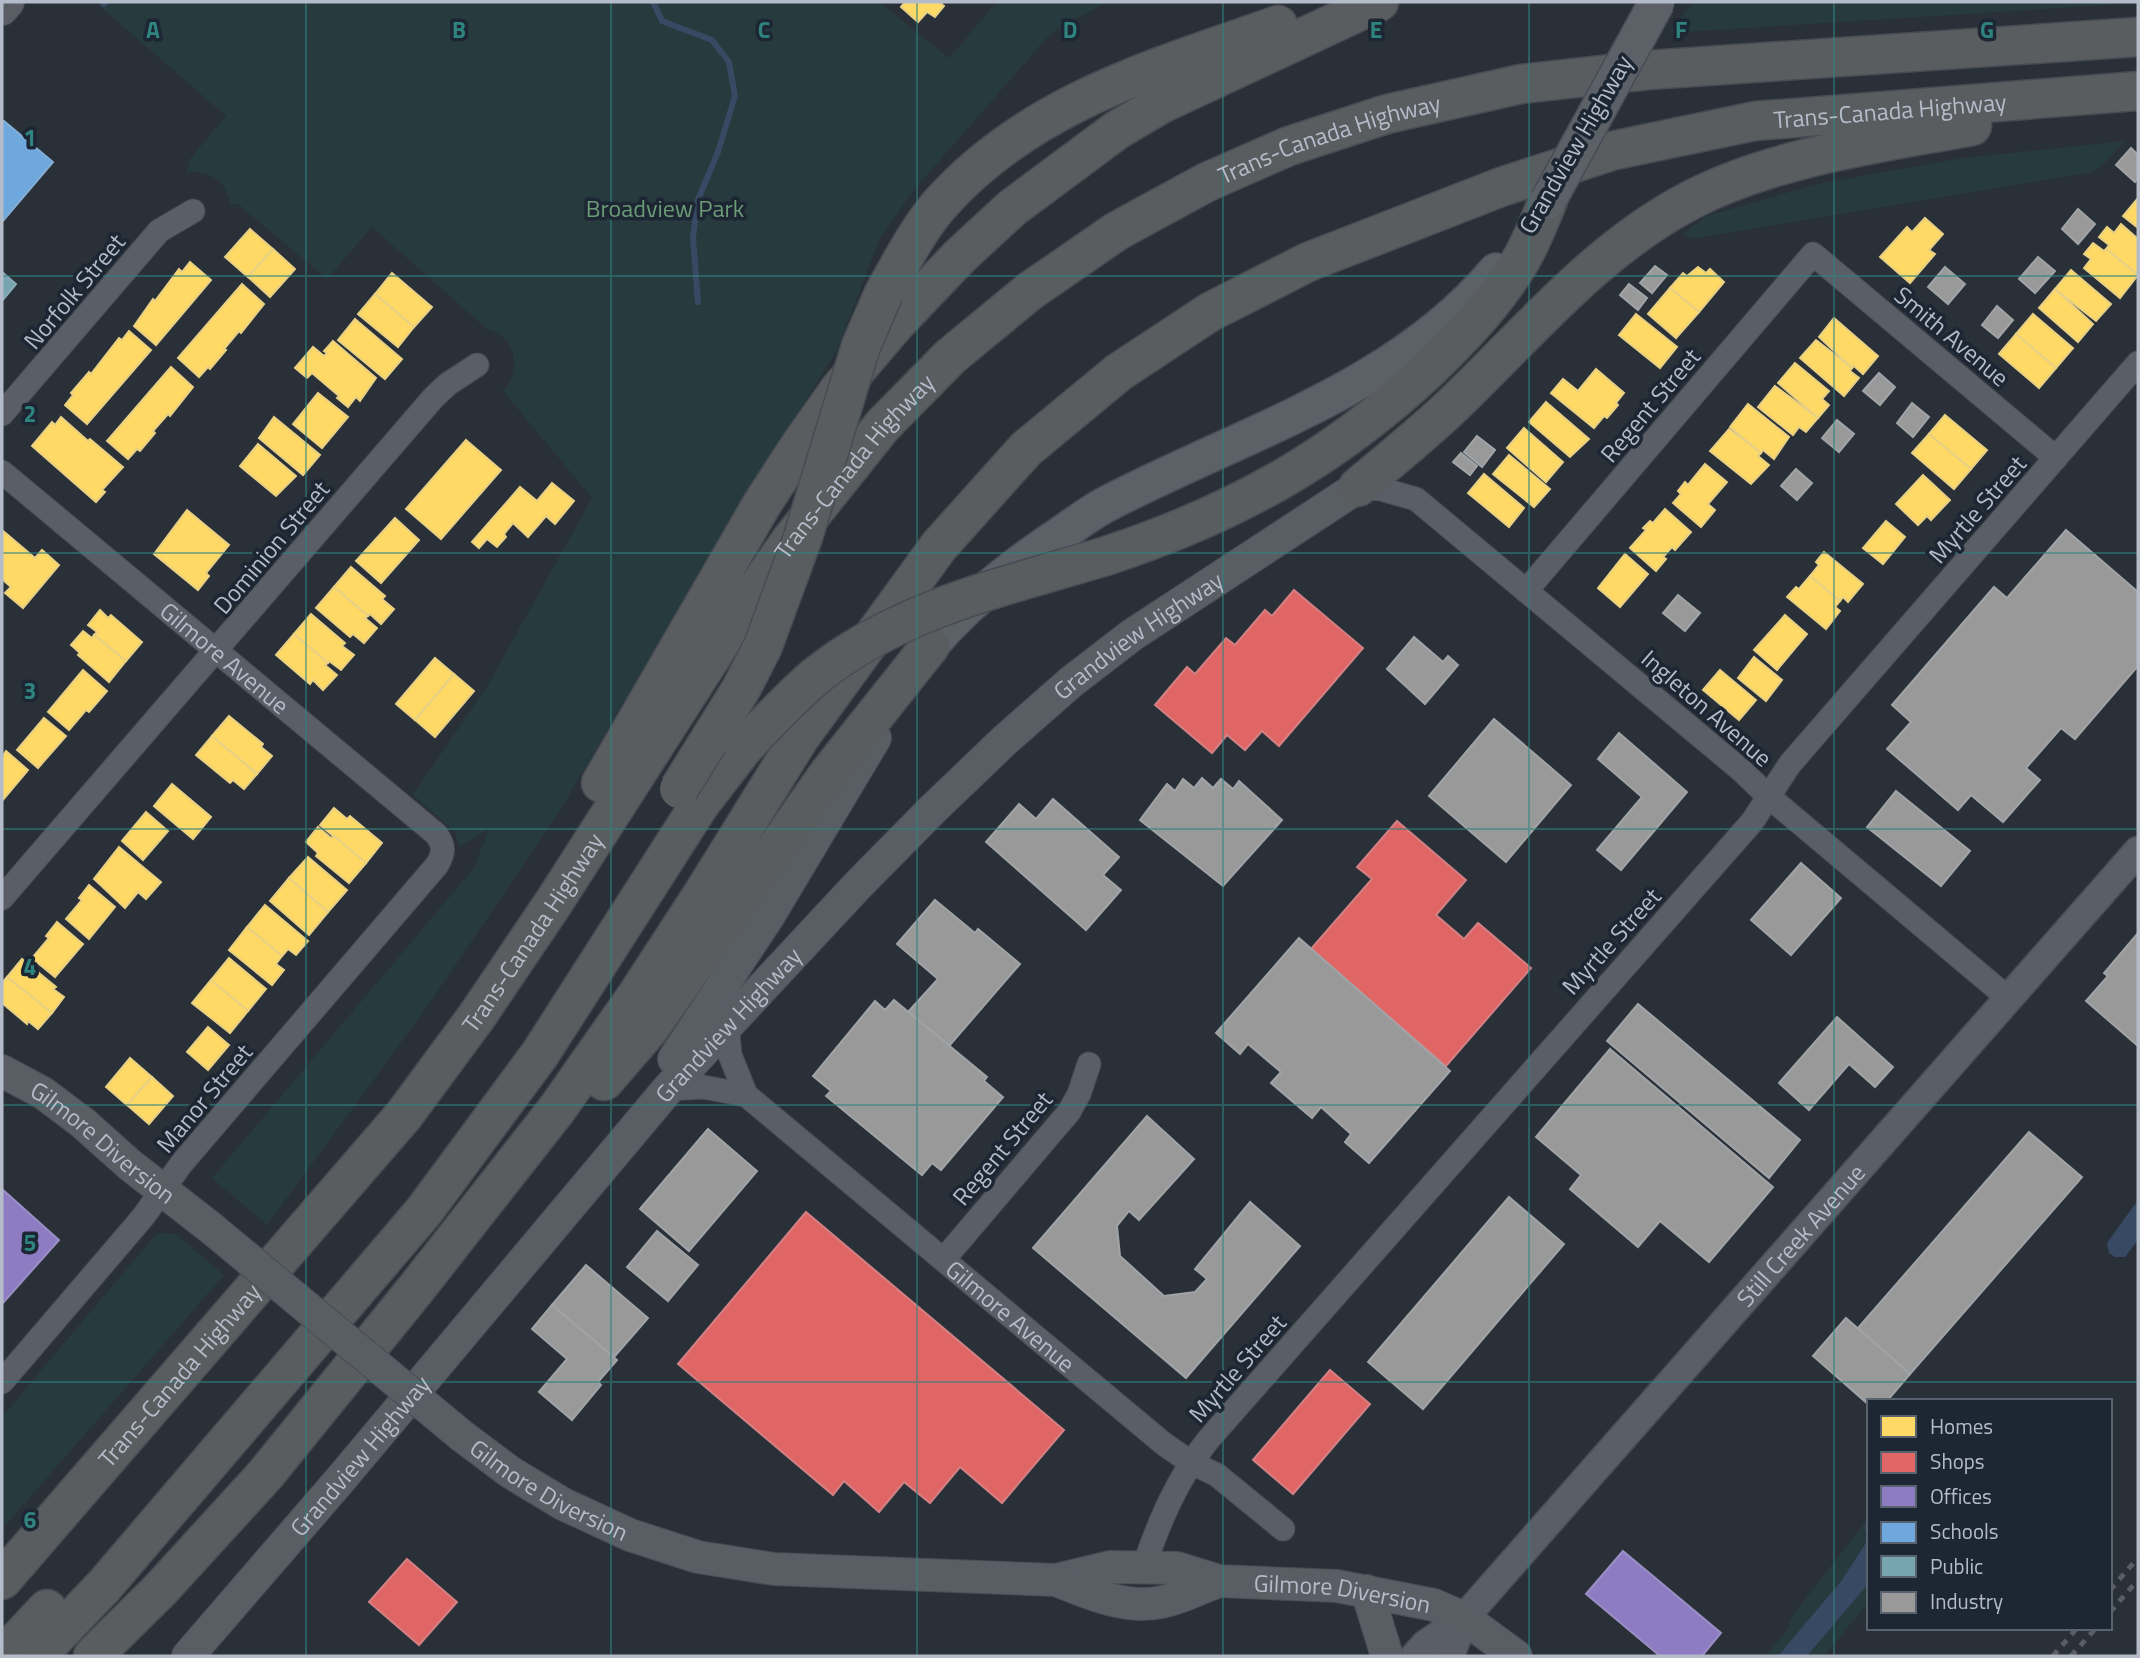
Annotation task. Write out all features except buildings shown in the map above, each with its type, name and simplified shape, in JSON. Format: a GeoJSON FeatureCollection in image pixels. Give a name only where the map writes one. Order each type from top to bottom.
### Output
{"type":"FeatureCollection","features":[{"type":"Feature","properties":{"kind":"highway"},"geometry":{"type":"LineString","coordinates":[[3,1656],[202,1438],[389,1215],[451,1137],[564,970],[741,689],[763,646],[803,537],[861,346],[884,293],[911,243],[940,205],[974,170],[1016,137],[1058,111],[1117,82],[1285,23],[1358,2]]}},
{"type":"Feature","properties":{"kind":"highway"},"geometry":{"type":"LineString","coordinates":[[554,902],[602,782],[762,504],[839,390],[897,322],[960,256],[1012,208],[1117,130],[1161,104],[1379,2]]}},
{"type":"Feature","properties":{"kind":"highway","name":"Trans-Canada Highway"},"geometry":{"type":"LineString","coordinates":[[2,1580],[404,1115],[477,1016],[554,902],[747,602],[790,540],[883,425],[951,356],[1030,291],[1128,225],[1208,182],[1289,146],[1387,114],[1521,84],[1648,70],[2138,37]]}},
{"type":"Feature","properties":{"kind":"highway","name":"Trans-Canada Highway"},"geometry":{"type":"LineString","coordinates":[[93,1656],[160,1590],[265,1475],[415,1290],[557,1108],[637,995],[705,892],[800,737],[939,546],[1026,449],[1119,372],[1210,312],[1308,262],[1501,187],[1611,151],[1755,121],[2138,91]]}},
{"type":"Feature","properties":{"kind":"highway"},"geometry":{"type":"LineString","coordinates":[[1357,487],[1453,405],[1586,275],[1642,230],[1692,199],[1752,174],[1834,152],[1982,124],[2089,95]]}},
{"type":"Feature","properties":{"kind":"highway"},"geometry":{"type":"LineString","coordinates":[[37,1656],[104,1586],[168,1513],[424,1211],[540,1054],[700,804],[744,747],[779,710],[817,676],[896,627],[946,604],[1168,536],[1222,512],[1324,454],[1371,419],[1474,323],[1548,201]]}},
{"type":"Feature","properties":{"kind":"highway"},"geometry":{"type":"LineString","coordinates":[[415,1290],[536,1161],[649,1029],[829,773],[929,646]]}},
{"type":"Feature","properties":{"kind":"main road"},"geometry":{"type":"LineString","coordinates":[[2,9],[8,2]]}},
{"type":"Feature","properties":{"kind":"main road","name":"Grandview Highway"},"geometry":{"type":"LineString","coordinates":[[1548,201],[1657,2]]}},
{"type":"Feature","properties":{"kind":"main road"},"geometry":{"type":"LineString","coordinates":[[580,1191],[663,1077],[768,918],[929,646],[960,612],[994,582],[1100,508],[1361,381],[1416,346],[1512,262]]}},
{"type":"Feature","properties":{"kind":"main road","name":"Grandview Highway"},"geometry":{"type":"LineString","coordinates":[[188,1656],[340,1480],[668,1089],[933,809],[1071,682],[1132,635],[1357,487]]}},
{"type":"Feature","properties":{"kind":"main road","name":"Gilmore Diversion"},"geometry":{"type":"LineString","coordinates":[[2,1071],[43,1093],[83,1123],[462,1436],[510,1472],[563,1504],[631,1535],[698,1557],[774,1569],[1056,1580],[1110,1567],[1177,1568],[1219,1581],[1307,1583],[1367,1591],[1434,1605],[1464,1618]]}},
{"type":"Feature","properties":{"kind":"main road","name":"Gilmore Diversion"},"geometry":{"type":"LineString","coordinates":[[1056,1580],[1100,1598],[1131,1602],[1161,1602],[1219,1581]]}},
{"type":"Feature","properties":{"kind":"main road"},"geometry":{"type":"LineString","coordinates":[[1367,1591],[1387,1656]]}},
{"type":"Feature","properties":{"kind":"main road"},"geometry":{"type":"LineString","coordinates":[[1464,1618],[1516,1656]]}},
{"type":"Feature","properties":{"kind":"street","name":"Norfolk Street"},"geometry":{"type":"LineString","coordinates":[[2,414],[159,232],[193,211]]}},
{"type":"Feature","properties":{"kind":"street","name":"Smith Avenue"},"geometry":{"type":"LineString","coordinates":[[1813,254],[2056,458]]}},
{"type":"Feature","properties":{"kind":"street","name":"Regent Street"},"geometry":{"type":"LineString","coordinates":[[1526,591],[1813,254]]}},
{"type":"Feature","properties":{"kind":"street","name":"Myrtle Street"},"geometry":{"type":"LineString","coordinates":[[1143,1566],[1163,1512],[1190,1462],[1752,822],[1790,764],[2138,363]]}},
{"type":"Feature","properties":{"kind":"street","name":"Dominion Street"},"geometry":{"type":"LineString","coordinates":[[2,898],[434,397],[477,365]]}},
{"type":"Feature","properties":{"kind":"street","name":"Gilmore Avenue"},"geometry":{"type":"LineString","coordinates":[[2,471],[436,834],[443,847]]}},
{"type":"Feature","properties":{"kind":"street","name":"Ingleton Avenue"},"geometry":{"type":"LineString","coordinates":[[1357,487],[1381,489],[1416,499],[1741,770],[1768,796],[2008,998]]}},
{"type":"Feature","properties":{"kind":"street","name":"Manor Street"},"geometry":{"type":"LineString","coordinates":[[2,1382],[143,1217],[182,1163],[437,865],[443,855],[443,847]]}},
{"type":"Feature","properties":{"kind":"street","name":"Still Creek Avenue"},"geometry":{"type":"LineString","coordinates":[[1415,1656],[1426,1644],[1464,1618],[2138,851]]}},
{"type":"Feature","properties":{"kind":"street","name":"Gilmore Avenue"},"geometry":{"type":"LineString","coordinates":[[727,1025],[730,1055],[746,1095],[1164,1444],[1190,1462],[1217,1475],[1283,1529]]}},
{"type":"Feature","properties":{"kind":"street","name":"Regent Street"},"geometry":{"type":"LineString","coordinates":[[944,1259],[1069,1112],[1079,1094],[1089,1064]]}},
{"type":"Feature","properties":{"kind":"street","name":"Gilmore Avenue"},"geometry":{"type":"LineString","coordinates":[[668,1089],[703,1087],[746,1095]]}},
{"type":"Feature","properties":{"kind":"street","name":"Still Creek Avenue"},"geometry":{"type":"LineString","coordinates":[[1450,1656],[1464,1618]]}},
{"type":"Feature","properties":{"kind":"green space","name":"Broadview Park"},"geometry":{"type":"Polygon","coordinates":[[[95,2],[879,2],[949,58],[997,2],[1107,2],[1050,34],[913,191],[879,240],[837,350],[729,525],[559,812],[425,1010],[267,1225],[212,1178],[474,868],[489,829],[459,847],[455,832],[413,795],[489,683],[592,498],[503,391],[513,374],[514,364],[513,355],[505,339],[487,329],[372,227],[327,279],[238,204],[230,205],[226,190],[216,179],[202,173],[186,173],[190,159],[226,116],[95,2]]]}},
{"type":"Feature","properties":{"kind":"green space"},"geometry":{"type":"Polygon","coordinates":[[[1693,2],[2138,2],[2138,3],[1669,33],[1693,2]]]}},
{"type":"Feature","properties":{"kind":"green space"},"geometry":{"type":"Polygon","coordinates":[[[2125,141],[2103,165],[2092,172],[1692,239],[1684,233],[1707,216],[1817,184],[1962,158],[2125,141]]]}},
{"type":"Feature","properties":{"kind":"green space"},"geometry":{"type":"Polygon","coordinates":[[[157,1233],[176,1234],[224,1275],[2,1529],[2,1417],[157,1233]]]}},
{"type":"Feature","properties":{"kind":"green space"},"geometry":{"type":"Polygon","coordinates":[[[1867,1520],[1867,1541],[1842,1580],[1778,1656],[1765,1656],[1787,1631],[1792,1616],[1867,1520]]]}},
{"type":"Feature","properties":{"kind":"green space"},"geometry":{"type":"Polygon","coordinates":[[[1867,1585],[1867,1604],[1824,1656],[1807,1656],[1867,1585]]]}},
{"type":"Feature","properties":{"kind":"water"},"geometry":{"type":"Polygon","coordinates":[[[2138,1200],[2138,1240],[2125,1257],[2115,1257],[2109,1253],[2107,1243],[2138,1200]]]}},
{"type":"Feature","properties":{"kind":"water"},"geometry":{"type":"Polygon","coordinates":[[[1867,1541],[1867,1585],[1807,1656],[1778,1656],[1842,1580],[1867,1541]]]}},
{"type":"Feature","properties":{"kind":"waterway"},"geometry":{"type":"LineString","coordinates":[[653,2],[662,21],[712,40],[729,62],[735,96],[718,152],[697,202],[693,238],[698,302]]}},
{"type":"Feature","properties":{"kind":"railway"},"geometry":{"type":"LineString","coordinates":[[2112,1588],[2138,1558]]}},
{"type":"Feature","properties":{"kind":"railway"},"geometry":{"type":"LineString","coordinates":[[2112,1610],[2138,1580]]}},
{"type":"Feature","properties":{"kind":"railway"},"geometry":{"type":"LineString","coordinates":[[2053,1656],[2075,1630]]}},
{"type":"Feature","properties":{"kind":"railway"},"geometry":{"type":"LineString","coordinates":[[2071,1656],[2094,1630]]}}]}
